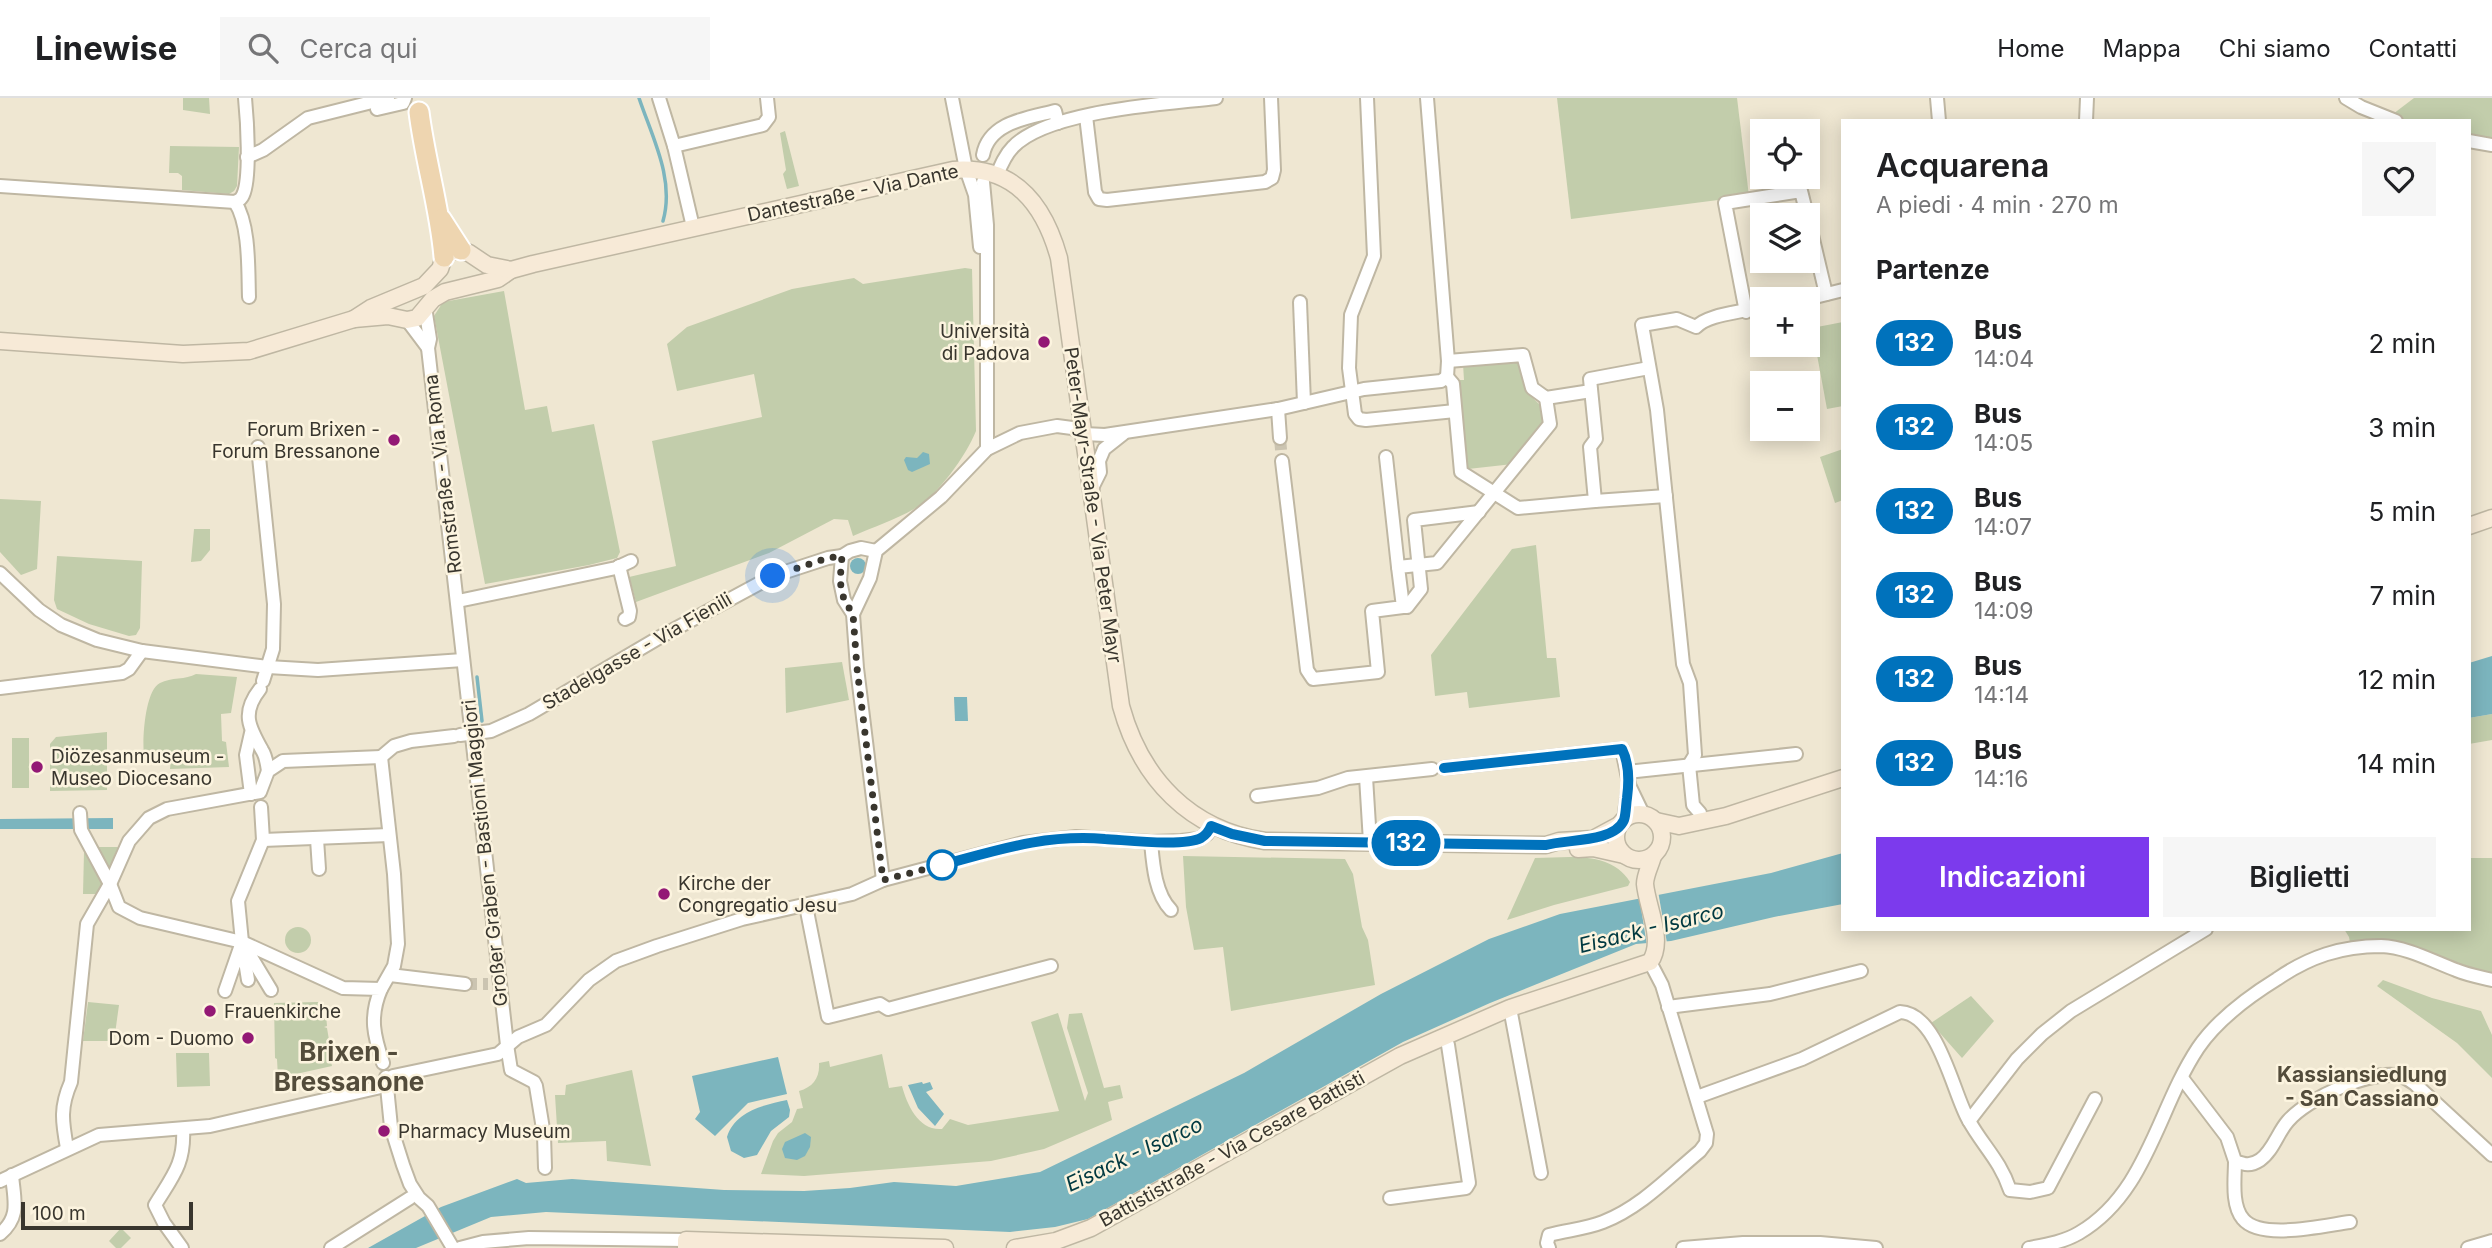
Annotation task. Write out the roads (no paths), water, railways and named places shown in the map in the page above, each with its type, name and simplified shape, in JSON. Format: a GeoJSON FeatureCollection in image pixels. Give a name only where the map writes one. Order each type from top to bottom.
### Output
{"type":"FeatureCollection","features":[{"type":"Feature","properties":{"kind":"main road"},"geometry":{"type":"LineString","coordinates":[[412,105],[439,215],[455,258],[447,284],[466,286],[479,267],[455,258]]}},
{"type":"Feature","properties":{"kind":"main road","name":"Dantestraße - Via Dante"},"geometry":{"type":"LineString","coordinates":[[404,318],[417,318],[425,307],[445,292],[498,279],[512,270],[939,173],[976,169],[990,178]]}},
{"type":"Feature","properties":{"kind":"main road","name":"Peter-Mayr-Straße - Via Peter Mayr"},"geometry":{"type":"LineString","coordinates":[[990,178],[1018,187],[1036,205],[1054,239],[1059,257],[1092,488],[1112,648],[1125,719],[1140,753],[1158,780],[1182,806],[1211,826],[1265,841],[1546,845]]}},
{"type":"Feature","properties":{"kind":"main road","name":"Dantestraße - Via Dante"},"geometry":{"type":"LineString","coordinates":[[455,258],[512,270]]}},
{"type":"Feature","properties":{"kind":"main road"},"geometry":{"type":"LineString","coordinates":[[0,341],[183,354],[228,354],[277,345],[354,319],[371,308],[424,286],[455,258]]}},
{"type":"Feature","properties":{"kind":"main road"},"geometry":{"type":"LineString","coordinates":[[398,298],[396,307],[404,318]]}},
{"type":"Feature","properties":{"kind":"main road"},"geometry":{"type":"LineString","coordinates":[[354,319],[404,318]]}},
{"type":"Feature","properties":{"kind":"main road"},"geometry":{"type":"LineString","coordinates":[[2471,525],[2492,518]]}},
{"type":"Feature","properties":{"kind":"main road"},"geometry":{"type":"LineString","coordinates":[[1546,845],[1559,841],[1593,839],[1637,814],[1679,826],[1726,816],[1841,779]]}},
{"type":"Feature","properties":{"kind":"main road"},"geometry":{"type":"LineString","coordinates":[[1546,845],[1559,849],[1593,848],[1641,861],[1672,840],[1705,828],[1726,816]]}},
{"type":"Feature","properties":{"kind":"main road"},"geometry":{"type":"LineString","coordinates":[[1649,818],[1662,836],[1646,885],[1656,944],[1650,962]]}},
{"type":"Feature","properties":{"kind":"main road"},"geometry":{"type":"LineString","coordinates":[[1622,823],[1616,838],[1635,872],[1646,885]]}},
{"type":"Feature","properties":{"kind":"main road","name":"Battististraße - Via Cesare Battisti"},"geometry":{"type":"LineString","coordinates":[[1015,1248],[1056,1241],[1091,1228],[1399,1056],[1510,1008],[1650,962]]}},
{"type":"Feature","properties":{"kind":"main road"},"geometry":{"type":"LineString","coordinates":[[686,1244],[945,1248]]}},
{"type":"Feature","properties":{"kind":"street"},"geometry":{"type":"LineString","coordinates":[[0,186],[235,202],[243,194],[247,157],[245,98]]}},
{"type":"Feature","properties":{"kind":"street"},"geometry":{"type":"LineString","coordinates":[[247,157],[264,150],[308,118],[387,98]]}},
{"type":"Feature","properties":{"kind":"street"},"geometry":{"type":"LineString","coordinates":[[659,98],[674,146],[693,227]]}},
{"type":"Feature","properties":{"kind":"street"},"geometry":{"type":"LineString","coordinates":[[674,146],[763,125],[769,117],[767,98]]}},
{"type":"Feature","properties":{"kind":"street"},"geometry":{"type":"LineString","coordinates":[[952,98],[965,169],[975,195],[981,262],[987,269]]}},
{"type":"Feature","properties":{"kind":"street"},"geometry":{"type":"LineString","coordinates":[[987,449],[987,225],[990,178],[1013,146],[1058,123],[1086,116],[1216,98]]}},
{"type":"Feature","properties":{"kind":"street"},"geometry":{"type":"LineString","coordinates":[[1086,116],[1095,192],[1099,199],[1107,200],[1272,178],[1275,170],[1271,98]]}},
{"type":"Feature","properties":{"kind":"street"},"geometry":{"type":"LineString","coordinates":[[1367,98],[1374,256],[1351,315],[1349,368],[1354,414],[1359,419],[1366,420],[1455,411]]}},
{"type":"Feature","properties":{"kind":"street"},"geometry":{"type":"LineString","coordinates":[[1427,98],[1448,361],[1447,377],[1453,384],[1461,472],[1518,508],[1595,501],[1669,502]]}},
{"type":"Feature","properties":{"kind":"street"},"geometry":{"type":"LineString","coordinates":[[1937,98],[1939,119]]}},
{"type":"Feature","properties":{"kind":"street"},"geometry":{"type":"LineString","coordinates":[[2086,119],[2087,98]]}},
{"type":"Feature","properties":{"kind":"street"},"geometry":{"type":"LineString","coordinates":[[2346,98],[2391,119]]}},
{"type":"Feature","properties":{"kind":"street"},"geometry":{"type":"LineString","coordinates":[[314,117],[328,121],[403,103],[412,105]]}},
{"type":"Feature","properties":{"kind":"street"},"geometry":{"type":"LineString","coordinates":[[983,155],[989,139],[1008,124],[1055,111],[1058,123]]}},
{"type":"Feature","properties":{"kind":"street"},"geometry":{"type":"LineString","coordinates":[[2471,141],[2492,145]]}},
{"type":"Feature","properties":{"kind":"street"},"geometry":{"type":"LineString","coordinates":[[1746,312],[1725,203],[1801,191],[1804,203]]}},
{"type":"Feature","properties":{"kind":"street"},"geometry":{"type":"LineString","coordinates":[[235,202],[240,209],[245,237],[249,297]]}},
{"type":"Feature","properties":{"kind":"street"},"geometry":{"type":"LineString","coordinates":[[1820,269],[1826,294]]}},
{"type":"Feature","properties":{"kind":"street"},"geometry":{"type":"LineString","coordinates":[[1820,296],[1841,290]]}},
{"type":"Feature","properties":{"kind":"street"},"geometry":{"type":"LineString","coordinates":[[1300,302],[1304,402]]}},
{"type":"Feature","properties":{"kind":"street","name":"Romstraße - Via Roma"},"geometry":{"type":"LineString","coordinates":[[425,307],[463,660]]}},
{"type":"Feature","properties":{"kind":"street"},"geometry":{"type":"LineString","coordinates":[[1700,813],[1693,805],[1689,765],[1695,755],[1690,683],[1683,664],[1669,502],[1642,325],[1677,319],[1696,327],[1710,318],[1750,310]]}},
{"type":"Feature","properties":{"kind":"street","name":"Romstraße - Via Roma"},"geometry":{"type":"LineString","coordinates":[[404,318],[418,332],[428,348]]}},
{"type":"Feature","properties":{"kind":"street"},"geometry":{"type":"LineString","coordinates":[[1448,361],[1523,355],[1532,388],[1546,398],[1591,391]]}},
{"type":"Feature","properties":{"kind":"street"},"geometry":{"type":"LineString","coordinates":[[1595,501],[1590,447],[1595,439],[1590,379],[1649,368]]}},
{"type":"Feature","properties":{"kind":"street"},"geometry":{"type":"LineString","coordinates":[[853,614],[870,578],[876,551],[942,497],[987,449],[1009,436],[1057,426],[1072,428],[1084,434],[1124,433],[1278,409],[1353,391],[1441,381],[1447,377]]}},
{"type":"Feature","properties":{"kind":"street"},"geometry":{"type":"LineString","coordinates":[[1398,567],[1437,563],[1549,424],[1546,398]]}},
{"type":"Feature","properties":{"kind":"street"},"geometry":{"type":"LineString","coordinates":[[1278,409],[1280,438]]}},
{"type":"Feature","properties":{"kind":"street"},"geometry":{"type":"LineString","coordinates":[[1092,488],[1100,472],[1099,461],[1104,449],[1124,433]]}},
{"type":"Feature","properties":{"kind":"street"},"geometry":{"type":"LineString","coordinates":[[248,980],[237,901],[263,840],[258,798],[246,755],[251,733],[248,715],[273,649],[274,604],[258,447]]}},
{"type":"Feature","properties":{"kind":"street"},"geometry":{"type":"LineString","coordinates":[[1386,457],[1403,607]]}},
{"type":"Feature","properties":{"kind":"street"},"geometry":{"type":"LineString","coordinates":[[1282,461],[1307,670],[1313,679],[1378,672],[1372,611],[1407,607],[1422,589],[1414,520],[1479,512]]}},
{"type":"Feature","properties":{"kind":"street","name":"Stadelgasse - Via Fienili"},"geometry":{"type":"LineString","coordinates":[[382,757],[394,746],[491,730],[529,713],[672,630],[773,576],[861,548],[876,551]]}},
{"type":"Feature","properties":{"kind":"street"},"geometry":{"type":"LineString","coordinates":[[842,556],[840,581],[844,600],[853,614],[883,880]]}},
{"type":"Feature","properties":{"kind":"street","name":"Romstraße - Via Roma"},"geometry":{"type":"LineString","coordinates":[[458,601],[625,563],[630,611],[629,617],[625,619]]}},
{"type":"Feature","properties":{"kind":"street"},"geometry":{"type":"LineString","coordinates":[[0,573],[39,610],[61,625],[97,640],[142,651],[268,667],[318,670],[463,660]]}},
{"type":"Feature","properties":{"kind":"street"},"geometry":{"type":"LineString","coordinates":[[0,688],[122,673],[129,669],[142,651]]}},
{"type":"Feature","properties":{"kind":"street","name":"Großer Graben - Bastioni Maggiori"},"geometry":{"type":"LineString","coordinates":[[463,660],[462,735],[494,983],[512,1070],[534,1082],[536,1086],[544,1135],[545,1163]]}},
{"type":"Feature","properties":{"kind":"street"},"geometry":{"type":"LineString","coordinates":[[251,733],[264,751],[268,771],[258,798]]}},
{"type":"Feature","properties":{"kind":"street"},"geometry":{"type":"LineString","coordinates":[[1256,796],[1318,788],[1348,778],[1622,749],[1628,778],[1649,818]]}},
{"type":"Feature","properties":{"kind":"street"},"geometry":{"type":"LineString","coordinates":[[1628,778],[1689,765],[1796,754]]}},
{"type":"Feature","properties":{"kind":"street"},"geometry":{"type":"LineString","coordinates":[[268,771],[283,761],[382,757],[398,944],[373,1012],[374,1028],[385,1071],[391,1128],[403,1165],[419,1198],[428,1206],[454,1246],[529,1238],[686,1244]]}},
{"type":"Feature","properties":{"kind":"street"},"geometry":{"type":"LineString","coordinates":[[1366,776],[1370,842]]}},
{"type":"Feature","properties":{"kind":"street"},"geometry":{"type":"LineString","coordinates":[[1622,823],[1628,778]]}},
{"type":"Feature","properties":{"kind":"street"},"geometry":{"type":"LineString","coordinates":[[67,1148],[62,1123],[63,1101],[71,1082],[87,924],[110,884],[129,841],[149,818],[167,809],[258,798]]}},
{"type":"Feature","properties":{"kind":"street"},"geometry":{"type":"LineString","coordinates":[[80,820],[119,907],[140,919],[242,942],[343,988],[385,983],[465,984]]}},
{"type":"Feature","properties":{"kind":"street"},"geometry":{"type":"LineString","coordinates":[[385,1071],[393,1076],[498,1054],[518,1037],[546,1025],[589,980],[617,961],[742,919],[852,894],[883,880],[1038,840],[1076,837],[1151,842],[1199,839],[1207,834],[1211,826]]}},
{"type":"Feature","properties":{"kind":"street"},"geometry":{"type":"LineString","coordinates":[[263,840],[389,835]]}},
{"type":"Feature","properties":{"kind":"street"},"geometry":{"type":"LineString","coordinates":[[317,839],[319,869]]}},
{"type":"Feature","properties":{"kind":"street"},"geometry":{"type":"LineString","coordinates":[[1151,842],[1154,869],[1164,903],[1171,910]]}},
{"type":"Feature","properties":{"kind":"street"},"geometry":{"type":"LineString","coordinates":[[806,906],[828,1017],[880,1004],[888,1009],[1051,966]]}},
{"type":"Feature","properties":{"kind":"street"},"geometry":{"type":"LineString","coordinates":[[1969,1121],[2017,1059],[2042,1034],[2071,1011],[2203,931]]}},
{"type":"Feature","properties":{"kind":"street"},"geometry":{"type":"LineString","coordinates":[[242,942],[271,990]]}},
{"type":"Feature","properties":{"kind":"street"},"geometry":{"type":"LineString","coordinates":[[225,991],[242,942]]}},
{"type":"Feature","properties":{"kind":"street"},"geometry":{"type":"LineString","coordinates":[[2029,1248],[2078,1234],[2106,1213],[2135,1178],[2199,1046],[2226,1016],[2289,971],[2325,953],[2351,947],[2393,947],[2459,972],[2492,980]]}},
{"type":"Feature","properties":{"kind":"street"},"geometry":{"type":"LineString","coordinates":[[1548,1248],[1549,1235],[1577,1231],[1604,1222],[1632,1208],[1706,1143],[1707,1134],[1697,1097],[1662,985],[1650,962]]}},
{"type":"Feature","properties":{"kind":"street"},"geometry":{"type":"LineString","coordinates":[[1668,1007],[1770,994],[1861,971]]}},
{"type":"Feature","properties":{"kind":"street"},"geometry":{"type":"LineString","coordinates":[[1510,1008],[1541,1173]]}},
{"type":"Feature","properties":{"kind":"street"},"geometry":{"type":"LineString","coordinates":[[1697,1097],[1802,1059],[1900,1012],[1907,1013],[1928,1031],[1937,1044],[1969,1121],[1998,1161],[2010,1189],[2029,1192],[2048,1188],[2095,1099]]}},
{"type":"Feature","properties":{"kind":"street"},"geometry":{"type":"LineString","coordinates":[[1390,1198],[1466,1188],[1469,1184],[1448,1045],[1444,1036]]}},
{"type":"Feature","properties":{"kind":"street"},"geometry":{"type":"LineString","coordinates":[[0,1234],[10,1226],[15,1215],[6,1178],[67,1148],[99,1135],[210,1126],[381,1087],[385,1071]]}},
{"type":"Feature","properties":{"kind":"street"},"geometry":{"type":"LineString","coordinates":[[2235,1161],[2253,1164],[2264,1158],[2297,1112],[2341,1085],[2388,1075],[2402,1076],[2415,1084],[2492,1155]]}},
{"type":"Feature","properties":{"kind":"street"},"geometry":{"type":"LineString","coordinates":[[2182,1078],[2227,1137],[2235,1161],[2234,1190],[2244,1220],[2254,1227],[2275,1230],[2350,1222]]}},
{"type":"Feature","properties":{"kind":"street"},"geometry":{"type":"LineString","coordinates":[[182,1248],[149,1204],[182,1158],[183,1129]]}},
{"type":"Feature","properties":{"kind":"street"},"geometry":{"type":"LineString","coordinates":[[331,1248],[410,1198]]}},
{"type":"Feature","properties":{"kind":"street"},"geometry":{"type":"LineString","coordinates":[[2468,1248],[2492,1241]]}},
{"type":"Feature","properties":{"kind":"street"},"geometry":{"type":"LineString","coordinates":[[1683,1248],[1743,1243],[1820,1243],[1876,1248]]}},
{"type":"Feature","properties":{"kind":"water"},"geometry":{"type":"Polygon","coordinates":[[[923,452],[929,454],[930,464],[912,472],[908,470],[904,460],[906,457],[917,458],[923,452]]]}},
{"type":"Feature","properties":{"kind":"water"},"geometry":{"type":"Polygon","coordinates":[[[858,558],[864,560],[864,572],[858,574],[852,572],[850,566],[852,560],[858,558]]]}},
{"type":"Feature","properties":{"kind":"water"},"geometry":{"type":"Polygon","coordinates":[[[2492,656],[2492,714],[2471,718],[2471,662],[2492,656]]]}},
{"type":"Feature","properties":{"kind":"water"},"geometry":{"type":"Polygon","coordinates":[[[954,697],[967,697],[968,721],[955,721],[954,697]]]}},
{"type":"Feature","properties":{"kind":"water"},"geometry":{"type":"Polygon","coordinates":[[[113,818],[113,829],[0,829],[0,819],[113,818]]]}},
{"type":"Feature","properties":{"kind":"water","name":"Eisack - Isarco"},"geometry":{"type":"Polygon","coordinates":[[[1841,854],[1841,904],[1671,941],[1636,944],[1490,1003],[1403,1042],[1088,1219],[1055,1227],[1010,1232],[546,1212],[491,1217],[416,1248],[368,1248],[441,1207],[517,1179],[526,1183],[572,1179],[724,1190],[804,1191],[894,1182],[956,1186],[1040,1172],[1244,1073],[1381,994],[1489,939],[1560,914],[1771,873],[1841,854]]]}},
{"type":"Feature","properties":{"kind":"water"},"geometry":{"type":"Polygon","coordinates":[[[778,1057],[787,1094],[748,1103],[715,1136],[695,1119],[700,1112],[692,1076],[778,1057]]]}},
{"type":"Feature","properties":{"kind":"water"},"geometry":{"type":"Polygon","coordinates":[[[930,1082],[933,1089],[926,1092],[944,1114],[935,1126],[918,1108],[908,1085],[930,1082]]]}},
{"type":"Feature","properties":{"kind":"water"},"geometry":{"type":"Polygon","coordinates":[[[787,1100],[789,1117],[771,1131],[757,1155],[744,1158],[731,1151],[727,1137],[743,1115],[787,1100]]]}},
{"type":"Feature","properties":{"kind":"water"},"geometry":{"type":"Polygon","coordinates":[[[805,1133],[811,1137],[805,1156],[797,1160],[785,1158],[782,1149],[785,1142],[805,1133]]]}},
{"type":"Feature","properties":{"kind":"waterway"},"geometry":{"type":"LineString","coordinates":[[639,98],[664,174],[666,205],[663,221]]}},
{"type":"Feature","properties":{"kind":"waterway"},"geometry":{"type":"LineString","coordinates":[[477,677],[482,721]]}},
{"type":"Feature","properties":{"kind":"tunnel"},"geometry":{"type":"LineString","coordinates":[[1280,438],[1282,461]]}},
{"type":"Feature","properties":{"kind":"tunnel"},"geometry":{"type":"LineString","coordinates":[[465,984],[488,984]]}},
{"type":"Feature","properties":{"kind":"place","name":"Università di Padova"},"geometry":{"type":"Point","coordinates":[1044,342]}},
{"type":"Feature","properties":{"kind":"place","name":"Forum Brixen - Forum Bressanone"},"geometry":{"type":"Point","coordinates":[394,440]}},
{"type":"Feature","properties":{"kind":"place","name":"Diözesanmuseum - Museo Diocesano"},"geometry":{"type":"Point","coordinates":[37,767]}},
{"type":"Feature","properties":{"kind":"place","name":"Kirche der Congregatio Jesu"},"geometry":{"type":"Point","coordinates":[664,894]}},
{"type":"Feature","properties":{"kind":"place","name":"Frauenkirche"},"geometry":{"type":"Point","coordinates":[210,1011]}},
{"type":"Feature","properties":{"kind":"place","name":"Dom - Duomo"},"geometry":{"type":"Point","coordinates":[248,1038]}},
{"type":"Feature","properties":{"kind":"place","name":"Pharmacy Museum"},"geometry":{"type":"Point","coordinates":[384,1131]}},
{"type":"Feature","properties":{"kind":"district","name":"Brixen - Bressanone"},"geometry":{"type":"Point","coordinates":[349,1066]}},
{"type":"Feature","properties":{"kind":"district","name":"Kassiansiedlung - San Cassiano"},"geometry":{"type":"Point","coordinates":[2362,1086]}}]}
